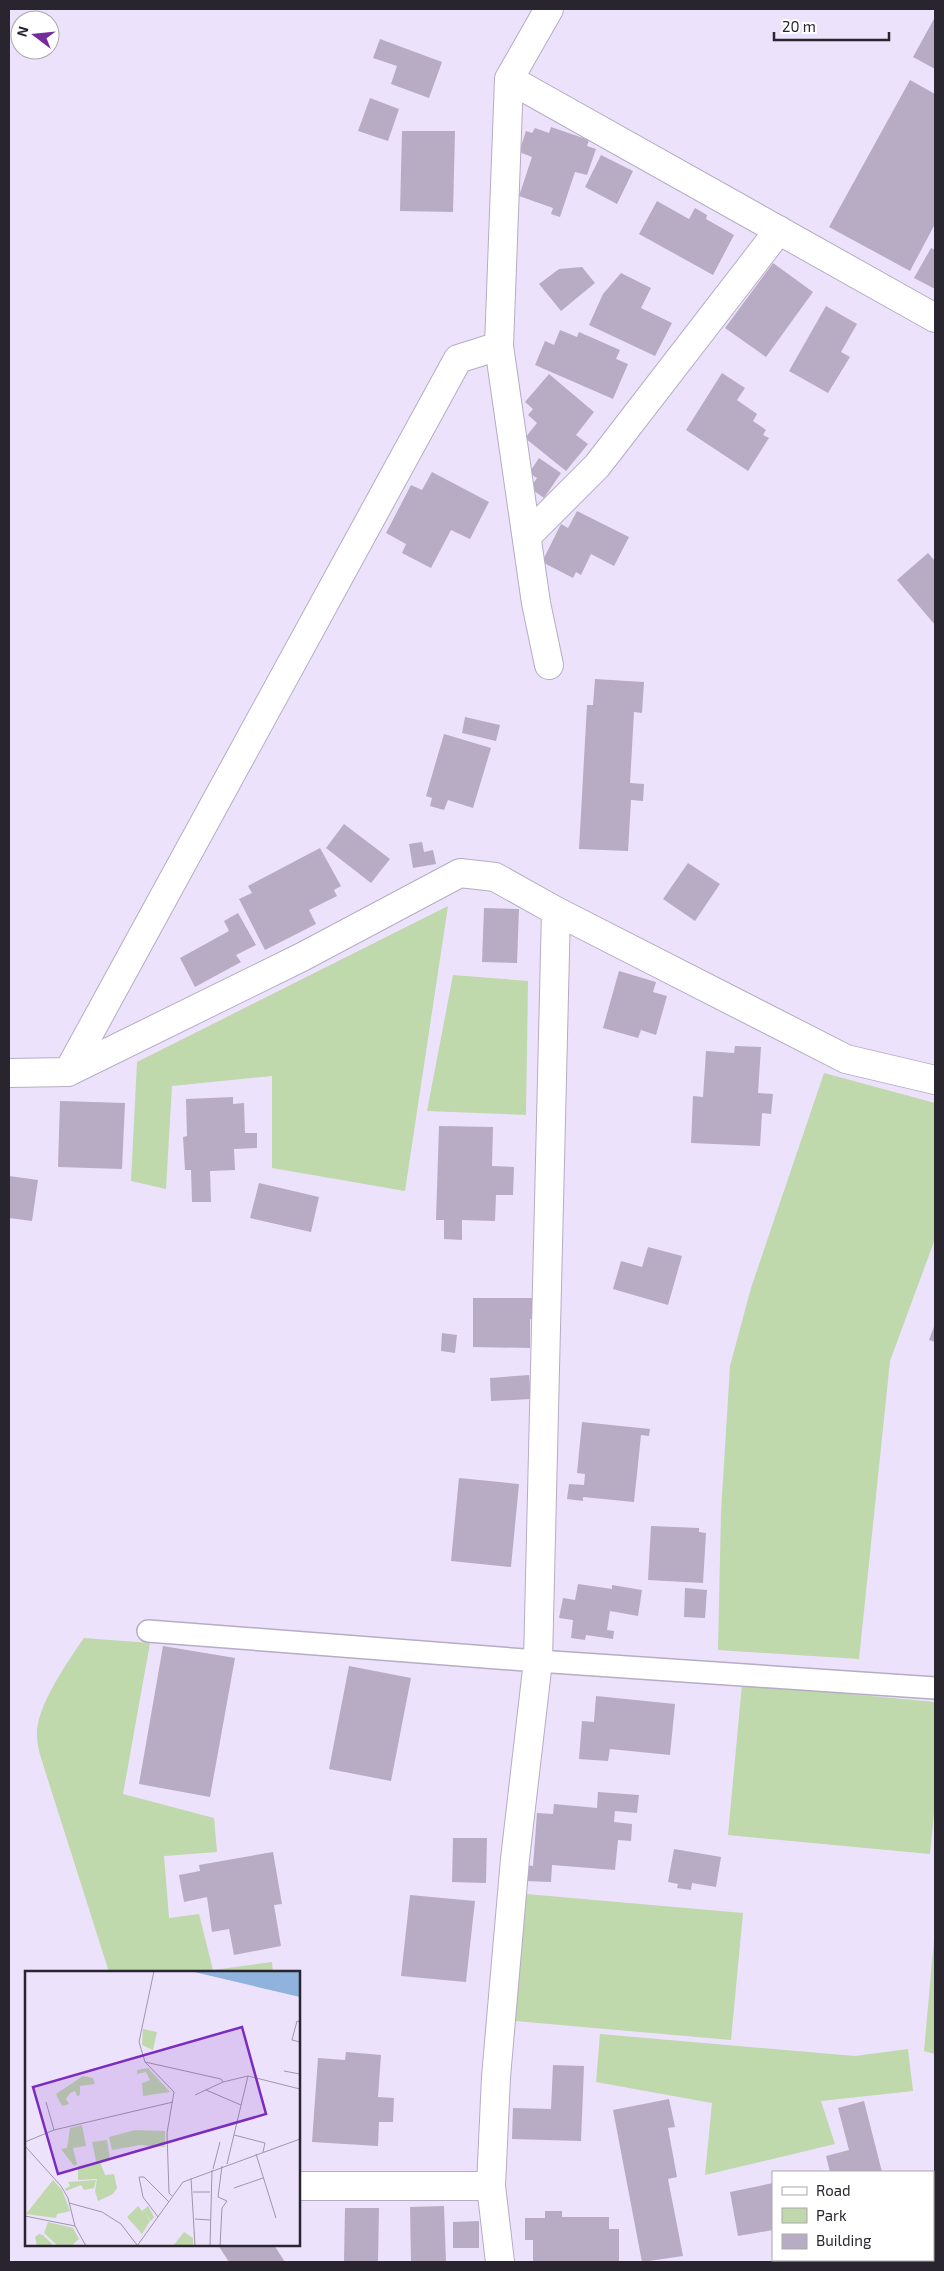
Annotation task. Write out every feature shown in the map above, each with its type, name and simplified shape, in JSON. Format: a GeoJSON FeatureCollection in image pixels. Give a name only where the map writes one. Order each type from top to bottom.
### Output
{"type":"FeatureCollection","features":[{"type":"Feature","properties":{"kind":"street"},"geometry":{"type":"LineString","coordinates":[[549,9],[510,79],[499,346],[536,603],[550,666]]}},
{"type":"Feature","properties":{"kind":"street"},"geometry":{"type":"LineString","coordinates":[[510,79],[935,318]]}},
{"type":"Feature","properties":{"kind":"street"},"geometry":{"type":"LineString","coordinates":[[527,536],[597,466],[779,230]]}},
{"type":"Feature","properties":{"kind":"street"},"geometry":{"type":"LineString","coordinates":[[68,1072],[458,359],[499,346]]}},
{"type":"Feature","properties":{"kind":"street"},"geometry":{"type":"LineString","coordinates":[[9,1073],[68,1072],[302,957],[460,873],[495,877],[556,911],[846,1059],[935,1080]]}},
{"type":"Feature","properties":{"kind":"street"},"geometry":{"type":"LineString","coordinates":[[500,2262],[491,2186],[496,2077],[515,1859],[538,1661],[556,911]]}},
{"type":"Feature","properties":{"kind":"street"},"geometry":{"type":"LineString","coordinates":[[300,2186],[491,2186]]}},
{"type":"Feature","properties":{"kind":"lane"},"geometry":{"type":"LineString","coordinates":[[148,1631],[538,1661],[935,1688]]}},
{"type":"Feature","properties":{"kind":"green space"},"geometry":{"type":"Polygon","coordinates":[[[448,906],[405,1191],[272,1168],[272,1076],[172,1086],[166,1189],[131,1181],[137,1062],[448,906]]]}},
{"type":"Feature","properties":{"kind":"green space"},"geometry":{"type":"Polygon","coordinates":[[[453,975],[528,981],[526,1115],[427,1111],[453,975]]]}},
{"type":"Feature","properties":{"kind":"green space"},"geometry":{"type":"Polygon","coordinates":[[[824,1073],[935,1103],[935,1239],[890,1361],[859,1659],[718,1650],[721,1512],[730,1366],[751,1288],[824,1073]]]}},
{"type":"Feature","properties":{"kind":"green space"},"geometry":{"type":"Polygon","coordinates":[[[84,1638],[150,1643],[123,1794],[214,1818],[217,1852],[164,1856],[169,1918],[199,1914],[213,1970],[272,1962],[273,1971],[109,1971],[38,1747],[38,1724],[41,1712],[62,1671],[84,1638]]]}},
{"type":"Feature","properties":{"kind":"green space"},"geometry":{"type":"Polygon","coordinates":[[[742,1684],[935,1702],[935,1802],[930,1854],[728,1835],[742,1684]]]}},
{"type":"Feature","properties":{"kind":"green space"},"geometry":{"type":"Polygon","coordinates":[[[526,1894],[743,1913],[731,2040],[515,2021],[526,1894]]]}},
{"type":"Feature","properties":{"kind":"green space"},"geometry":{"type":"Polygon","coordinates":[[[935,1928],[935,2054],[924,2051],[935,1928]]]}},
{"type":"Feature","properties":{"kind":"green space"},"geometry":{"type":"Polygon","coordinates":[[[600,2034],[855,2056],[908,2049],[913,2091],[821,2101],[835,2144],[705,2175],[712,2103],[596,2082],[600,2034]]]}},
{"type":"Feature","properties":{"kind":"building"},"geometry":{"type":"Polygon","coordinates":[[[935,17],[935,69],[913,57],[935,17]]]}},
{"type":"Feature","properties":{"kind":"building"},"geometry":{"type":"Polygon","coordinates":[[[380,39],[442,62],[429,98],[391,84],[397,66],[373,58],[380,39]]]}},
{"type":"Feature","properties":{"kind":"building"},"geometry":{"type":"Polygon","coordinates":[[[910,80],[935,94],[935,224],[910,271],[829,227],[910,80]]]}},
{"type":"Feature","properties":{"kind":"building"},"geometry":{"type":"Polygon","coordinates":[[[370,98],[399,109],[388,141],[358,131],[370,98]]]}},
{"type":"Feature","properties":{"kind":"building"},"geometry":{"type":"Polygon","coordinates":[[[551,127],[589,140],[587,146],[596,149],[587,175],[575,172],[560,217],[551,214],[553,208],[519,196],[532,157],[519,152],[526,131],[532,133],[535,128],[549,133],[551,127]]]}},
{"type":"Feature","properties":{"kind":"building"},"geometry":{"type":"Polygon","coordinates":[[[402,131],[455,131],[453,212],[400,211],[402,131]]]}},
{"type":"Feature","properties":{"kind":"building"},"geometry":{"type":"Polygon","coordinates":[[[601,155],[633,171],[617,204],[585,187],[601,155]]]}},
{"type":"Feature","properties":{"kind":"building"},"geometry":{"type":"Polygon","coordinates":[[[657,201],[689,219],[695,208],[707,215],[706,219],[734,235],[713,275],[639,234],[657,201]]]}},
{"type":"Feature","properties":{"kind":"building"},"geometry":{"type":"Polygon","coordinates":[[[931,248],[935,250],[935,289],[914,278],[931,248]]]}},
{"type":"Feature","properties":{"kind":"building"},"geometry":{"type":"Polygon","coordinates":[[[773,263],[813,292],[766,357],[725,328],[773,263]]]}},
{"type":"Feature","properties":{"kind":"building"},"geometry":{"type":"Polygon","coordinates":[[[582,267],[595,283],[561,311],[539,284],[559,269],[582,267]]]}},
{"type":"Feature","properties":{"kind":"building"},"geometry":{"type":"Polygon","coordinates":[[[621,273],[651,288],[641,308],[672,323],[655,356],[589,325],[603,294],[621,273]]]}},
{"type":"Feature","properties":{"kind":"building"},"geometry":{"type":"Polygon","coordinates":[[[826,306],[857,324],[841,352],[850,357],[828,393],[789,371],[826,306]]]}},
{"type":"Feature","properties":{"kind":"building"},"geometry":{"type":"Polygon","coordinates":[[[560,330],[577,337],[579,332],[620,350],[616,359],[628,364],[613,399],[535,365],[545,341],[554,345],[560,330]]]}},
{"type":"Feature","properties":{"kind":"building"},"geometry":{"type":"Polygon","coordinates":[[[722,373],[745,388],[737,400],[757,414],[753,421],[766,430],[763,435],[769,438],[748,471],[686,430],[722,373]]]}},
{"type":"Feature","properties":{"kind":"building"},"geometry":{"type":"Polygon","coordinates":[[[549,374],[594,412],[576,435],[588,444],[566,471],[525,438],[537,423],[528,415],[533,409],[525,402],[549,374]]]}},
{"type":"Feature","properties":{"kind":"building"},"geometry":{"type":"Polygon","coordinates":[[[539,458],[561,473],[544,498],[530,488],[537,478],[529,473],[539,458]]]}},
{"type":"Feature","properties":{"kind":"building"},"geometry":{"type":"Polygon","coordinates":[[[432,472],[489,502],[470,539],[451,530],[431,568],[402,553],[406,544],[386,533],[411,485],[422,490],[432,472]]]}},
{"type":"Feature","properties":{"kind":"building"},"geometry":{"type":"Polygon","coordinates":[[[577,511],[629,537],[614,566],[591,554],[581,575],[576,572],[573,578],[542,562],[561,524],[568,528],[577,511]]]}},
{"type":"Feature","properties":{"kind":"building"},"geometry":{"type":"Polygon","coordinates":[[[928,553],[935,561],[935,625],[897,580],[928,553]]]}},
{"type":"Feature","properties":{"kind":"building"},"geometry":{"type":"Polygon","coordinates":[[[595,679],[644,682],[642,713],[634,712],[630,783],[644,784],[643,801],[631,800],[628,851],[579,849],[587,705],[593,705],[595,679]]]}},
{"type":"Feature","properties":{"kind":"building"},"geometry":{"type":"Polygon","coordinates":[[[465,717],[500,725],[496,741],[462,733],[465,717]]]}},
{"type":"Feature","properties":{"kind":"building"},"geometry":{"type":"Polygon","coordinates":[[[444,734],[491,748],[473,808],[448,800],[444,810],[430,806],[432,798],[426,796],[444,734]]]}},
{"type":"Feature","properties":{"kind":"building"},"geometry":{"type":"Polygon","coordinates":[[[344,824],[390,859],[371,883],[326,848],[344,824]]]}},
{"type":"Feature","properties":{"kind":"building"},"geometry":{"type":"Polygon","coordinates":[[[422,842],[424,852],[433,850],[436,864],[413,868],[409,844],[422,842]]]}},
{"type":"Feature","properties":{"kind":"building"},"geometry":{"type":"Polygon","coordinates":[[[320,848],[341,886],[334,890],[337,896],[309,910],[316,924],[265,950],[239,899],[252,893],[248,886],[320,848]]]}},
{"type":"Feature","properties":{"kind":"building"},"geometry":{"type":"Polygon","coordinates":[[[688,863],[720,884],[695,921],[663,899],[688,863]]]}},
{"type":"Feature","properties":{"kind":"building"},"geometry":{"type":"Polygon","coordinates":[[[484,908],[519,909],[517,963],[482,962],[484,908]]]}},
{"type":"Feature","properties":{"kind":"building"},"geometry":{"type":"Polygon","coordinates":[[[238,913],[256,945],[236,955],[241,962],[195,987],[180,958],[229,931],[224,921],[238,913]]]}},
{"type":"Feature","properties":{"kind":"building"},"geometry":{"type":"Polygon","coordinates":[[[619,971],[656,982],[653,992],[667,996],[656,1035],[641,1030],[638,1038],[603,1028],[619,971]]]}},
{"type":"Feature","properties":{"kind":"building"},"geometry":{"type":"Polygon","coordinates":[[[735,1046],[761,1047],[758,1093],[773,1094],[771,1114],[762,1113],[760,1146],[691,1143],[693,1096],[703,1097],[706,1051],[734,1053],[735,1046]]]}},
{"type":"Feature","properties":{"kind":"building"},"geometry":{"type":"Polygon","coordinates":[[[233,1097],[233,1104],[244,1103],[245,1133],[257,1133],[257,1148],[234,1149],[235,1170],[210,1171],[211,1202],[192,1202],[191,1170],[185,1170],[183,1137],[187,1136],[186,1099],[233,1097]]]}},
{"type":"Feature","properties":{"kind":"building"},"geometry":{"type":"Polygon","coordinates":[[[60,1101],[125,1103],[122,1169],[58,1167],[60,1101]]]}},
{"type":"Feature","properties":{"kind":"building"},"geometry":{"type":"Polygon","coordinates":[[[439,1126],[493,1127],[492,1166],[514,1167],[513,1195],[496,1195],[495,1221],[462,1220],[462,1240],[444,1239],[444,1220],[436,1220],[439,1126]]]}},
{"type":"Feature","properties":{"kind":"building"},"geometry":{"type":"Polygon","coordinates":[[[9,1176],[38,1180],[32,1221],[9,1218],[9,1176]]]}},
{"type":"Feature","properties":{"kind":"building"},"geometry":{"type":"Polygon","coordinates":[[[259,1183],[319,1197],[311,1232],[250,1218],[259,1183]]]}},
{"type":"Feature","properties":{"kind":"building"},"geometry":{"type":"Polygon","coordinates":[[[648,1247],[682,1256],[668,1305],[613,1289],[621,1261],[642,1267],[648,1247]]]}},
{"type":"Feature","properties":{"kind":"building"},"geometry":{"type":"Polygon","coordinates":[[[473,1298],[534,1298],[535,1320],[530,1319],[530,1348],[473,1347],[473,1298]]]}},
{"type":"Feature","properties":{"kind":"building"},"geometry":{"type":"Polygon","coordinates":[[[935,1324],[935,1342],[929,1340],[935,1324]]]}},
{"type":"Feature","properties":{"kind":"building"},"geometry":{"type":"Polygon","coordinates":[[[442,1333],[457,1335],[455,1353],[441,1351],[442,1333]]]}},
{"type":"Feature","properties":{"kind":"building"},"geometry":{"type":"Polygon","coordinates":[[[529,1375],[531,1399],[491,1401],[490,1378],[529,1375]]]}},
{"type":"Feature","properties":{"kind":"building"},"geometry":{"type":"Polygon","coordinates":[[[582,1422],[650,1429],[649,1436],[641,1435],[634,1502],[583,1497],[583,1501],[567,1499],[569,1484],[584,1485],[585,1474],[577,1473],[582,1422]]]}},
{"type":"Feature","properties":{"kind":"building"},"geometry":{"type":"Polygon","coordinates":[[[459,1478],[519,1484],[511,1567],[451,1561],[459,1478]]]}},
{"type":"Feature","properties":{"kind":"building"},"geometry":{"type":"Polygon","coordinates":[[[651,1526],[699,1528],[699,1532],[706,1533],[703,1583],[648,1580],[651,1526]]]}},
{"type":"Feature","properties":{"kind":"building"},"geometry":{"type":"Polygon","coordinates":[[[578,1584],[612,1589],[612,1585],[642,1590],[638,1616],[610,1611],[607,1630],[614,1631],[613,1639],[586,1635],[585,1640],[571,1638],[573,1620],[559,1618],[563,1598],[575,1600],[578,1584]]]}},
{"type":"Feature","properties":{"kind":"building"},"geometry":{"type":"Polygon","coordinates":[[[685,1588],[707,1590],[705,1618],[684,1617],[685,1588]]]}},
{"type":"Feature","properties":{"kind":"building"},"geometry":{"type":"Polygon","coordinates":[[[163,1646],[235,1658],[210,1797],[139,1784],[163,1646]]]}},
{"type":"Feature","properties":{"kind":"building"},"geometry":{"type":"Polygon","coordinates":[[[349,1666],[411,1678],[391,1781],[329,1769],[349,1666]]]}},
{"type":"Feature","properties":{"kind":"building"},"geometry":{"type":"Polygon","coordinates":[[[596,1696],[675,1704],[670,1755],[610,1749],[608,1761],[579,1759],[582,1721],[594,1722],[596,1696]]]}},
{"type":"Feature","properties":{"kind":"building"},"geometry":{"type":"Polygon","coordinates":[[[598,1792],[639,1795],[637,1813],[615,1811],[614,1822],[632,1824],[631,1841],[618,1840],[615,1870],[552,1865],[551,1882],[525,1881],[526,1865],[533,1866],[537,1813],[553,1814],[554,1804],[597,1808],[598,1792]]]}},
{"type":"Feature","properties":{"kind":"building"},"geometry":{"type":"Polygon","coordinates":[[[453,1838],[487,1838],[486,1883],[452,1882],[453,1838]]]}},
{"type":"Feature","properties":{"kind":"building"},"geometry":{"type":"Polygon","coordinates":[[[674,1849],[721,1857],[716,1887],[692,1883],[691,1890],[677,1888],[678,1884],[668,1882],[674,1849]]]}},
{"type":"Feature","properties":{"kind":"building"},"geometry":{"type":"Polygon","coordinates":[[[273,1852],[282,1904],[274,1905],[281,1946],[234,1955],[229,1929],[212,1932],[207,1897],[184,1902],[179,1875],[200,1871],[199,1865],[273,1852]]]}},
{"type":"Feature","properties":{"kind":"building"},"geometry":{"type":"Polygon","coordinates":[[[410,1895],[475,1901],[466,1982],[401,1976],[410,1895]]]}},
{"type":"Feature","properties":{"kind":"building"},"geometry":{"type":"Polygon","coordinates":[[[346,2052],[381,2055],[378,2097],[394,2098],[393,2122],[379,2122],[378,2146],[312,2142],[318,2058],[345,2060],[346,2052]]]}},
{"type":"Feature","properties":{"kind":"building"},"geometry":{"type":"Polygon","coordinates":[[[553,2065],[584,2066],[581,2141],[512,2139],[513,2108],[551,2109],[553,2065]]]}},
{"type":"Feature","properties":{"kind":"building"},"geometry":{"type":"Polygon","coordinates":[[[669,2099],[675,2127],[668,2128],[677,2177],[668,2179],[683,2256],[642,2262],[613,2110],[669,2099]]]}},
{"type":"Feature","properties":{"kind":"building"},"geometry":{"type":"Polygon","coordinates":[[[864,2101],[882,2171],[830,2171],[826,2156],[849,2150],[838,2108],[864,2101]]]}},
{"type":"Feature","properties":{"kind":"building"},"geometry":{"type":"Polygon","coordinates":[[[772,2183],[772,2230],[738,2236],[730,2192],[772,2183]]]}},
{"type":"Feature","properties":{"kind":"building"},"geometry":{"type":"Polygon","coordinates":[[[444,2206],[446,2262],[411,2262],[410,2207],[444,2206]]]}},
{"type":"Feature","properties":{"kind":"building"},"geometry":{"type":"Polygon","coordinates":[[[345,2208],[379,2208],[378,2261],[344,2261],[345,2208]]]}},
{"type":"Feature","properties":{"kind":"building"},"geometry":{"type":"Polygon","coordinates":[[[545,2211],[562,2211],[562,2217],[609,2217],[609,2229],[619,2229],[619,2262],[533,2262],[533,2240],[525,2240],[525,2218],[545,2218],[545,2211]]]}},
{"type":"Feature","properties":{"kind":"building"},"geometry":{"type":"Polygon","coordinates":[[[479,2221],[479,2248],[453,2248],[453,2222],[479,2221]]]}},
{"type":"Feature","properties":{"kind":"building"},"geometry":{"type":"Polygon","coordinates":[[[935,2235],[935,2262],[908,2262],[934,2261],[935,2235]]]}},
{"type":"Feature","properties":{"kind":"building"},"geometry":{"type":"Polygon","coordinates":[[[219,2246],[275,2246],[285,2262],[229,2262],[219,2246]]]}},
{"type":"Feature","properties":{"kind":"building"},"geometry":{"type":"Polygon","coordinates":[[[892,2261],[892,2262],[852,2262],[892,2261]]]}}]}
